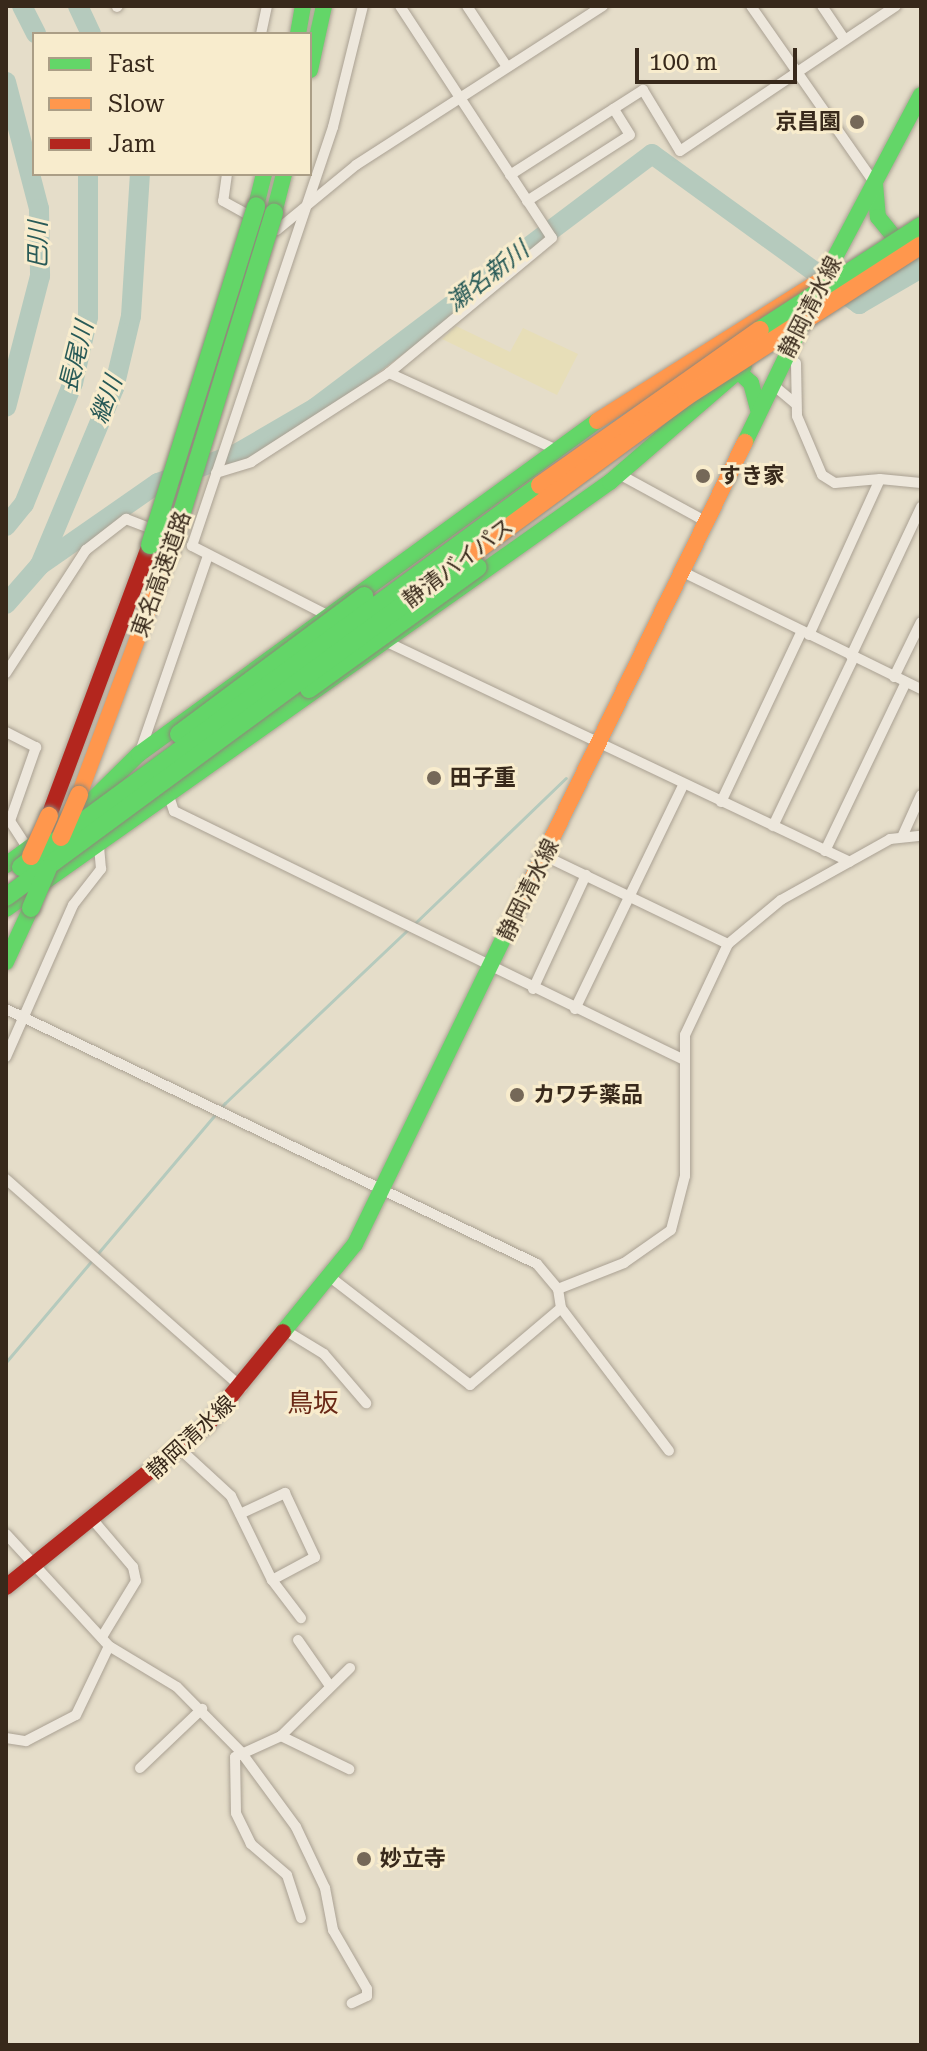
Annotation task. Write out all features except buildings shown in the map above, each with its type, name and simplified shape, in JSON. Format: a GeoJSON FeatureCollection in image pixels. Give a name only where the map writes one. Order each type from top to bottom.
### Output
{"type":"FeatureCollection","features":[{"type":"Feature","properties":{"kind":"main road"},"geometry":{"type":"LineString","coordinates":[[298,32],[303,6]]}},
{"type":"Feature","properties":{"kind":"main road"},"geometry":{"type":"LineString","coordinates":[[312,61],[324,6]]}},
{"type":"Feature","properties":{"kind":"main road","name":"静岡清水線"},"geometry":{"type":"LineString","coordinates":[[6,1587],[181,1450],[242,1388],[330,1277],[384,1192],[758,409],[921,95]]}},
{"type":"Feature","properties":{"kind":"main road","name":"東名高速道路"},"geometry":{"type":"LineString","coordinates":[[6,962],[82,800],[170,551],[265,210],[264,176]]}},
{"type":"Feature","properties":{"kind":"main road","name":"東名高速道路"},"geometry":{"type":"LineString","coordinates":[[6,912],[49,816],[150,545],[265,210],[283,176]]}},
{"type":"Feature","properties":{"kind":"main road"},"geometry":{"type":"LineString","coordinates":[[875,184],[878,217],[894,237]]}},
{"type":"Feature","properties":{"kind":"main road"},"geometry":{"type":"LineString","coordinates":[[15,873],[28,849],[82,800],[324,613],[553,448],[921,220]]}},
{"type":"Feature","properties":{"kind":"main road","name":"静清バイパス"},"geometry":{"type":"LineString","coordinates":[[6,897],[15,873],[677,384],[921,226]]}},
{"type":"Feature","properties":{"kind":"main road","name":"静清バイパス"},"geometry":{"type":"LineString","coordinates":[[15,873],[662,415],[921,245]]}},
{"type":"Feature","properties":{"kind":"main road"},"geometry":{"type":"LineString","coordinates":[[6,912],[98,842],[391,643],[619,474],[738,371],[803,322],[921,253]]}},
{"type":"Feature","properties":{"kind":"main road"},"geometry":{"type":"LineString","coordinates":[[738,371],[751,383],[758,409]]}},
{"type":"Feature","properties":{"kind":"main road"},"geometry":{"type":"LineString","coordinates":[[15,873],[113,787],[364,596],[625,404]]}},
{"type":"Feature","properties":{"kind":"main road"},"geometry":{"type":"LineString","coordinates":[[15,873],[179,783],[673,427]]}},
{"type":"Feature","properties":{"kind":"street"},"geometry":{"type":"LineString","coordinates":[[261,32],[267,6]]}},
{"type":"Feature","properties":{"kind":"street"},"geometry":{"type":"LineString","coordinates":[[192,546],[308,208],[363,6]]}},
{"type":"Feature","properties":{"kind":"street"},"geometry":{"type":"LineString","coordinates":[[216,473],[251,462],[389,373],[552,238],[400,6]]}},
{"type":"Feature","properties":{"kind":"street"},"geometry":{"type":"LineString","coordinates":[[467,6],[507,67]]}},
{"type":"Feature","properties":{"kind":"street"},"geometry":{"type":"LineString","coordinates":[[227,176],[223,201],[277,230],[460,97],[603,6]]}},
{"type":"Feature","properties":{"kind":"street"},"geometry":{"type":"LineString","coordinates":[[751,6],[875,184]]}},
{"type":"Feature","properties":{"kind":"street"},"geometry":{"type":"LineString","coordinates":[[822,6],[844,39]]}},
{"type":"Feature","properties":{"kind":"street"},"geometry":{"type":"LineString","coordinates":[[510,175],[643,90],[680,151],[896,6]]}},
{"type":"Feature","properties":{"kind":"street"},"geometry":{"type":"LineString","coordinates":[[527,201],[630,135],[614,109]]}},
{"type":"Feature","properties":{"kind":"street"},"geometry":{"type":"LineString","coordinates":[[796,363],[796,404],[822,475],[835,483],[880,479],[921,483]]}},
{"type":"Feature","properties":{"kind":"street"},"geometry":{"type":"LineString","coordinates":[[389,373],[553,448]]}},
{"type":"Feature","properties":{"kind":"street"},"geometry":{"type":"LineString","coordinates":[[772,384],[796,404]]}},
{"type":"Feature","properties":{"kind":"street"},"geometry":{"type":"LineString","coordinates":[[619,474],[705,521]]}},
{"type":"Feature","properties":{"kind":"street"},"geometry":{"type":"LineString","coordinates":[[721,802],[880,479]]}},
{"type":"Feature","properties":{"kind":"street"},"geometry":{"type":"LineString","coordinates":[[773,826],[921,507]]}},
{"type":"Feature","properties":{"kind":"street"},"geometry":{"type":"LineString","coordinates":[[6,673],[65,572],[126,519],[192,546],[207,558],[850,862]]}},
{"type":"Feature","properties":{"kind":"street"},"geometry":{"type":"LineString","coordinates":[[139,754],[207,558]]}},
{"type":"Feature","properties":{"kind":"street"},"geometry":{"type":"LineString","coordinates":[[681,571],[921,689]]}},
{"type":"Feature","properties":{"kind":"street"},"geometry":{"type":"LineString","coordinates":[[894,677],[921,622]]}},
{"type":"Feature","properties":{"kind":"street"},"geometry":{"type":"LineString","coordinates":[[825,851],[906,682]]}},
{"type":"Feature","properties":{"kind":"street"},"geometry":{"type":"LineString","coordinates":[[6,732],[36,747],[10,821],[28,849]]}},
{"type":"Feature","properties":{"kind":"street"},"geometry":{"type":"LineString","coordinates":[[575,1009],[684,784]]}},
{"type":"Feature","properties":{"kind":"street"},"geometry":{"type":"LineString","coordinates":[[902,837],[921,795]]}},
{"type":"Feature","properties":{"kind":"street"},"geometry":{"type":"LineString","coordinates":[[169,796],[174,811],[533,989],[682,1059]]}},
{"type":"Feature","properties":{"kind":"street"},"geometry":{"type":"LineString","coordinates":[[6,1057],[73,905],[101,869],[98,842],[82,800]]}},
{"type":"Feature","properties":{"kind":"street"},"geometry":{"type":"LineString","coordinates":[[558,1289],[624,1263],[671,1230],[685,1176],[682,1059],[695,1006],[728,944],[753,916],[902,837],[921,836]]}},
{"type":"Feature","properties":{"kind":"street"},"geometry":{"type":"LineString","coordinates":[[545,856],[728,944]]}},
{"type":"Feature","properties":{"kind":"street"},"geometry":{"type":"LineString","coordinates":[[533,989],[586,875]]}},
{"type":"Feature","properties":{"kind":"street"},"geometry":{"type":"LineString","coordinates":[[6,1009],[537,1264],[558,1289],[561,1308],[669,1451]]}},
{"type":"Feature","properties":{"kind":"street"},"geometry":{"type":"LineString","coordinates":[[6,1179],[242,1388]]}},
{"type":"Feature","properties":{"kind":"street"},"geometry":{"type":"LineString","coordinates":[[330,1277],[470,1385],[561,1308]]}},
{"type":"Feature","properties":{"kind":"street"},"geometry":{"type":"LineString","coordinates":[[288,1332],[324,1354],[366,1403]]}},
{"type":"Feature","properties":{"kind":"street"},"geometry":{"type":"LineString","coordinates":[[181,1450],[240,1514],[272,1580],[301,1618]]}},
{"type":"Feature","properties":{"kind":"street"},"geometry":{"type":"LineString","coordinates":[[240,1514],[285,1493],[315,1557],[272,1580]]}},
{"type":"Feature","properties":{"kind":"street"},"geometry":{"type":"LineString","coordinates":[[6,1738],[26,1741],[76,1715],[105,1642],[136,1581],[133,1567],[93,1520]]}},
{"type":"Feature","properties":{"kind":"street"},"geometry":{"type":"LineString","coordinates":[[6,1534],[32,1567],[105,1642],[202,1709],[241,1752],[296,1827],[325,1888],[333,1930],[367,1989],[367,1996],[352,2003]]}},
{"type":"Feature","properties":{"kind":"street"},"geometry":{"type":"LineString","coordinates":[[298,1640],[330,1686]]}},
{"type":"Feature","properties":{"kind":"street"},"geometry":{"type":"LineString","coordinates":[[301,1918],[287,1875],[251,1844],[236,1813],[235,1757],[281,1736],[350,1668]]}},
{"type":"Feature","properties":{"kind":"street"},"geometry":{"type":"LineString","coordinates":[[140,1768],[202,1709]]}},
{"type":"Feature","properties":{"kind":"street"},"geometry":{"type":"LineString","coordinates":[[281,1736],[349,1769]]}},
{"type":"Feature","properties":{"kind":"shaded area"},"geometry":{"type":"Polygon","coordinates":[[[456,326],[510,352],[523,328],[578,354],[557,395],[442,339],[456,326]]]}},
{"type":"Feature","properties":{"kind":"waterway","name":"長尾川"},"geometry":{"type":"LineString","coordinates":[[22,6],[35,32]]}},
{"type":"Feature","properties":{"kind":"waterway","name":"継川"},"geometry":{"type":"LineString","coordinates":[[78,6],[90,32]]}},
{"type":"Feature","properties":{"kind":"waterway","name":"巴川"},"geometry":{"type":"LineString","coordinates":[[6,82],[39,209],[40,276],[6,407]]}},
{"type":"Feature","properties":{"kind":"waterway","name":"瀬名新川"},"geometry":{"type":"LineString","coordinates":[[40,565],[158,483],[238,453],[315,408],[652,154],[859,304],[921,268]]}},
{"type":"Feature","properties":{"kind":"waterway","name":"長尾川"},"geometry":{"type":"LineString","coordinates":[[6,526],[24,504],[73,383],[88,317],[88,176]]}},
{"type":"Feature","properties":{"kind":"waterway","name":"継川"},"geometry":{"type":"LineString","coordinates":[[6,604],[40,565],[114,388],[131,316],[140,176]]}},
{"type":"Feature","properties":{"kind":"waterway"},"geometry":{"type":"LineString","coordinates":[[413,925],[566,778]]}},
{"type":"Feature","properties":{"kind":"waterway"},"geometry":{"type":"LineString","coordinates":[[6,1362],[225,1103],[407,930]]}},
{"type":"Feature","properties":{"kind":"traffic: fast"},"geometry":{"type":"LineString","coordinates":[[298,32],[303,6]]}},
{"type":"Feature","properties":{"kind":"traffic: fast"},"geometry":{"type":"LineString","coordinates":[[312,61],[324,6]]}},
{"type":"Feature","properties":{"kind":"traffic: fast"},"geometry":{"type":"LineString","coordinates":[[815,295],[921,95]]}},
{"type":"Feature","properties":{"kind":"traffic: fast"},"geometry":{"type":"LineString","coordinates":[[256,206],[264,176]]}},
{"type":"Feature","properties":{"kind":"traffic: fast"},"geometry":{"type":"LineString","coordinates":[[274,213],[283,176]]}},
{"type":"Feature","properties":{"kind":"traffic: fast"},"geometry":{"type":"LineString","coordinates":[[875,184],[878,217],[894,237]]}},
{"type":"Feature","properties":{"kind":"traffic: fast"},"geometry":{"type":"LineString","coordinates":[[150,545],[256,206]]}},
{"type":"Feature","properties":{"kind":"traffic: fast"},"geometry":{"type":"LineString","coordinates":[[170,551],[274,213]]}},
{"type":"Feature","properties":{"kind":"traffic: fast"},"geometry":{"type":"LineString","coordinates":[[760,330],[921,226]]}},
{"type":"Feature","properties":{"kind":"traffic: fast"},"geometry":{"type":"LineString","coordinates":[[745,442],[804,320]]}},
{"type":"Feature","properties":{"kind":"traffic: fast"},"geometry":{"type":"LineString","coordinates":[[6,909],[610,482],[744,366]]}},
{"type":"Feature","properties":{"kind":"traffic: fast"},"geometry":{"type":"LineString","coordinates":[[738,371],[751,383],[758,409]]}},
{"type":"Feature","properties":{"kind":"traffic: fast"},"geometry":{"type":"LineString","coordinates":[[6,865],[86,806],[139,754],[597,421]]}},
{"type":"Feature","properties":{"kind":"traffic: fast"},"geometry":{"type":"LineString","coordinates":[[21,867],[540,485]]}},
{"type":"Feature","properties":{"kind":"traffic: fast"},"geometry":{"type":"LineString","coordinates":[[6,897],[472,554]]}},
{"type":"Feature","properties":{"kind":"traffic: fast"},"geometry":{"type":"LineString","coordinates":[[309,689],[478,567]]}},
{"type":"Feature","properties":{"kind":"traffic: fast"},"geometry":{"type":"LineString","coordinates":[[179,734],[364,596]]}},
{"type":"Feature","properties":{"kind":"traffic: fast"},"geometry":{"type":"LineString","coordinates":[[31,908],[48,868]]}},
{"type":"Feature","properties":{"kind":"traffic: fast"},"geometry":{"type":"LineString","coordinates":[[6,962],[31,908]]}},
{"type":"Feature","properties":{"kind":"traffic: fast"},"geometry":{"type":"LineString","coordinates":[[283,1332],[355,1244],[516,912]]}},
{"type":"Feature","properties":{"kind":"traffic: slow"},"geometry":{"type":"LineString","coordinates":[[472,554],[687,396],[921,245]]}},
{"type":"Feature","properties":{"kind":"traffic: slow"},"geometry":{"type":"LineString","coordinates":[[597,421],[818,282]]}},
{"type":"Feature","properties":{"kind":"traffic: slow"},"geometry":{"type":"LineString","coordinates":[[540,485],[760,330]]}},
{"type":"Feature","properties":{"kind":"traffic: slow"},"geometry":{"type":"LineString","coordinates":[[516,912],[745,442]]}},
{"type":"Feature","properties":{"kind":"traffic: slow"},"geometry":{"type":"LineString","coordinates":[[79,795],[170,551]]}},
{"type":"Feature","properties":{"kind":"traffic: slow"},"geometry":{"type":"LineString","coordinates":[[61,837],[79,795]]}},
{"type":"Feature","properties":{"kind":"traffic: slow"},"geometry":{"type":"LineString","coordinates":[[31,856],[49,816]]}},
{"type":"Feature","properties":{"kind":"traffic: jam"},"geometry":{"type":"LineString","coordinates":[[49,816],[150,545]]}},
{"type":"Feature","properties":{"kind":"traffic: jam"},"geometry":{"type":"LineString","coordinates":[[6,1587],[207,1425],[283,1332]]}},
{"type":"Feature","properties":{"kind":"place","name":"京昌園"},"geometry":{"type":"Point","coordinates":[857,122]}},
{"type":"Feature","properties":{"kind":"place","name":"すき家"},"geometry":{"type":"Point","coordinates":[703,476]}},
{"type":"Feature","properties":{"kind":"place","name":"田子重"},"geometry":{"type":"Point","coordinates":[434,778]}},
{"type":"Feature","properties":{"kind":"place","name":"カワチ薬品"},"geometry":{"type":"Point","coordinates":[517,1095]}},
{"type":"Feature","properties":{"kind":"place","name":"妙立寺"},"geometry":{"type":"Point","coordinates":[364,1859]}},
{"type":"Feature","properties":{"kind":"district","name":"鳥坂"},"geometry":{"type":"Point","coordinates":[313,1404]}}]}
